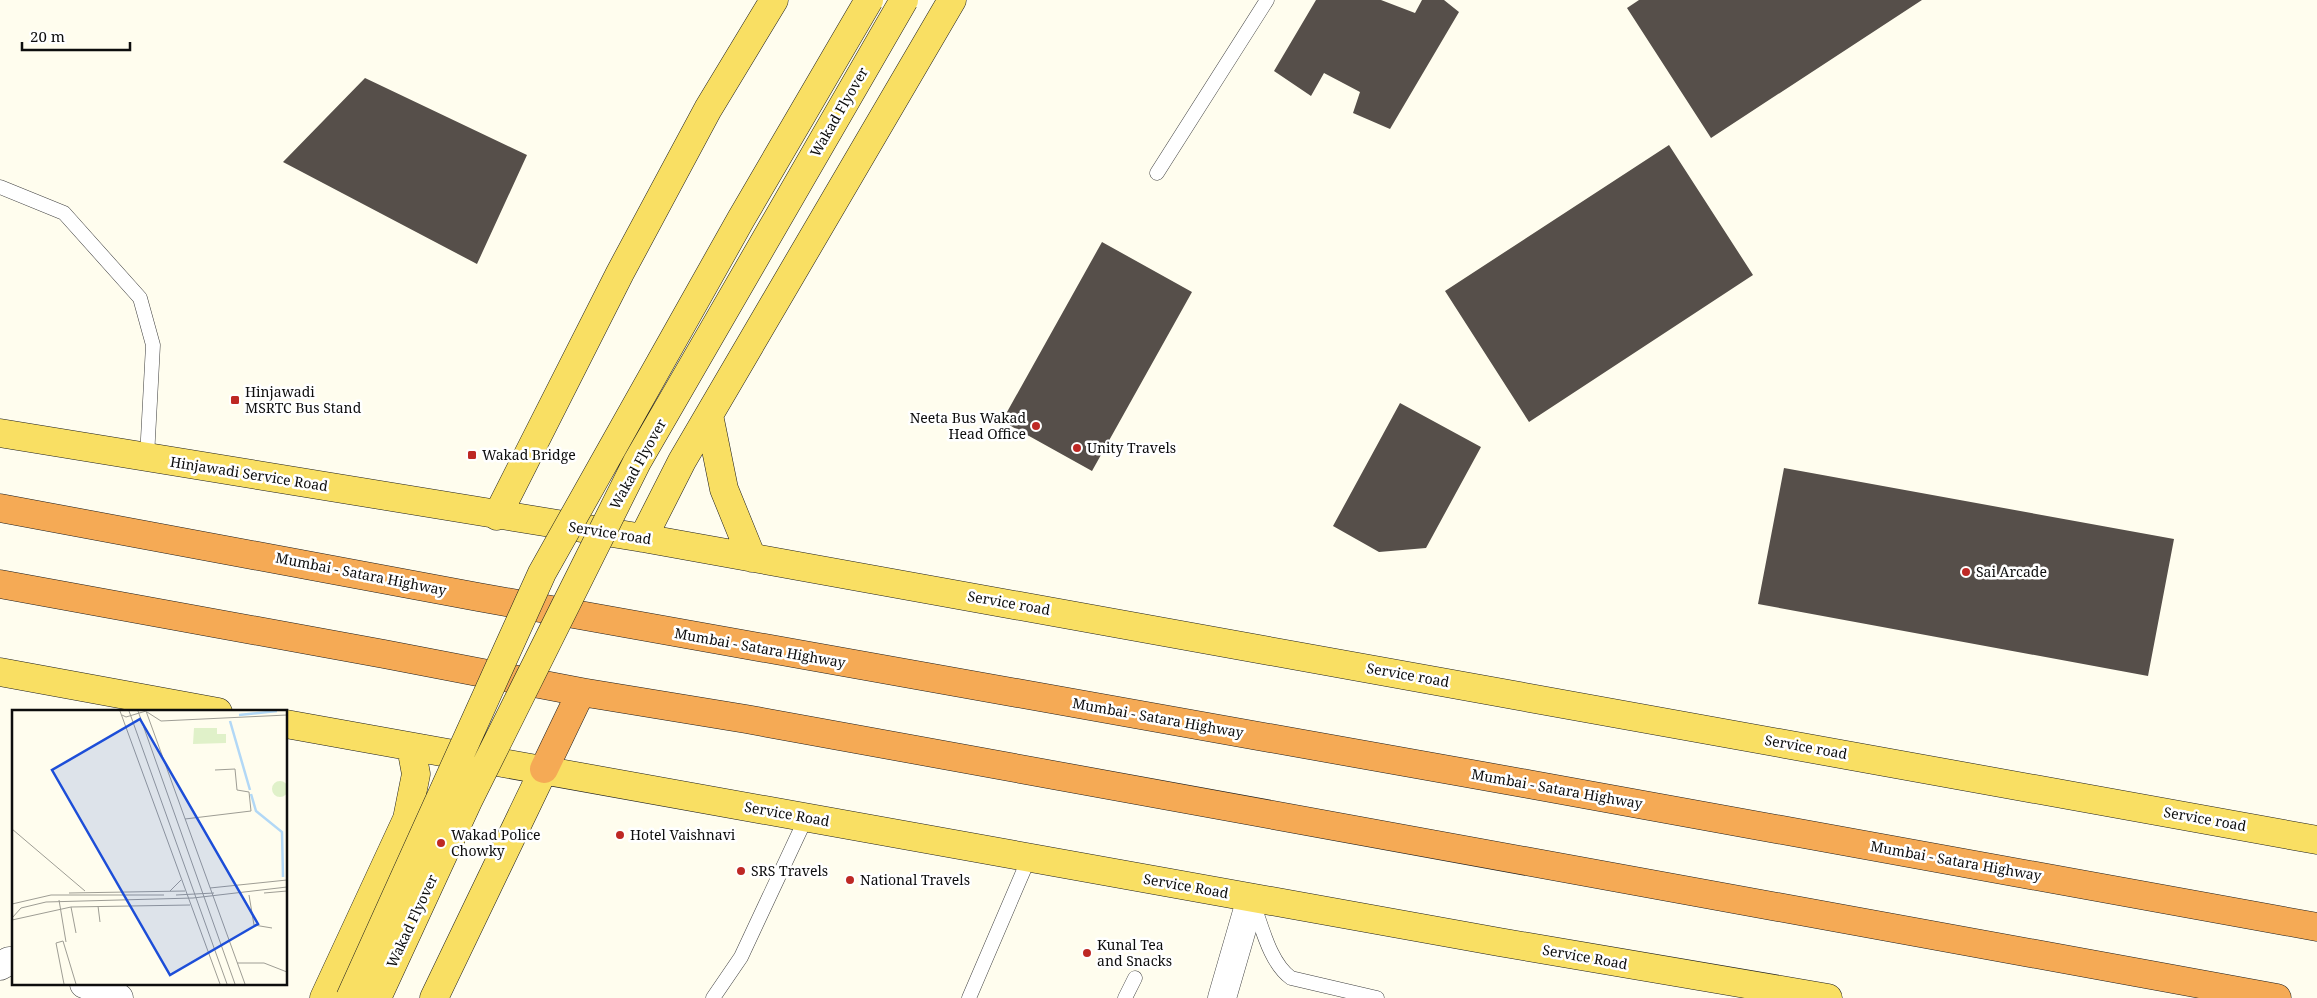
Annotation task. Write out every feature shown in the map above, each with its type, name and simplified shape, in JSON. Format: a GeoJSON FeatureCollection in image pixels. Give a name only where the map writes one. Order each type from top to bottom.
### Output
{"type":"FeatureCollection","features":[{"type":"Feature","properties":{"kind":"highway","name":"Mumbai - Satara Highway"},"geometry":{"type":"LineString","coordinates":[[0,508],[478,597],[2317,927]]}},
{"type":"Feature","properties":{"kind":"highway"},"geometry":{"type":"LineString","coordinates":[[0,584],[581,692],[824,733],[2277,998]]}},
{"type":"Feature","properties":{"kind":"highway"},"geometry":{"type":"LineString","coordinates":[[544,769],[581,692]]}},
{"type":"Feature","properties":{"kind":"main road"},"geometry":{"type":"LineString","coordinates":[[497,516],[620,273],[708,109],[774,0]]}},
{"type":"Feature","properties":{"kind":"main road","name":"Wakad Flyover"},"geometry":{"type":"LineString","coordinates":[[350,998],[542,573],[736,228],[869,0]]}},
{"type":"Feature","properties":{"kind":"main road","name":"Wakad Flyover"},"geometry":{"type":"LineString","coordinates":[[377,998],[469,799],[637,462],[904,0]]}},
{"type":"Feature","properties":{"kind":"main road"},"geometry":{"type":"LineString","coordinates":[[643,538],[682,461],[952,0]]}},
{"type":"Feature","properties":{"kind":"main road"},"geometry":{"type":"LineString","coordinates":[[709,415],[724,489],[752,558]]}},
{"type":"Feature","properties":{"kind":"main road","name":"Hinjawadi Service Road"},"geometry":{"type":"LineString","coordinates":[[0,433],[497,516]]}},
{"type":"Feature","properties":{"kind":"main road","name":"Service road"},"geometry":{"type":"LineString","coordinates":[[497,516],[643,538],[2317,840]]}},
{"type":"Feature","properties":{"kind":"main road"},"geometry":{"type":"LineString","coordinates":[[0,672],[207,710]]}},
{"type":"Feature","properties":{"kind":"main road","name":"Service Road"},"geometry":{"type":"LineString","coordinates":[[288,724],[544,769],[1251,898],[1733,990],[1828,998]]}},
{"type":"Feature","properties":{"kind":"main road"},"geometry":{"type":"LineString","coordinates":[[324,998],[407,819],[416,774],[411,747]]}},
{"type":"Feature","properties":{"kind":"main road"},"geometry":{"type":"LineString","coordinates":[[434,998],[544,769]]}},
{"type":"Feature","properties":{"kind":"street"},"geometry":{"type":"LineString","coordinates":[[1222,998],[1251,898]]}},
{"type":"Feature","properties":{"kind":"street"},"geometry":{"type":"LineString","coordinates":[[0,966],[9,960],[12,961]]}},
{"type":"Feature","properties":{"kind":"street"},"geometry":{"type":"LineString","coordinates":[[89,986],[119,998]]}},
{"type":"Feature","properties":{"kind":"lane"},"geometry":{"type":"LineString","coordinates":[[1157,173],[1267,0]]}},
{"type":"Feature","properties":{"kind":"lane"},"geometry":{"type":"LineString","coordinates":[[0,187],[64,213],[140,298],[153,345],[147,457]]}},
{"type":"Feature","properties":{"kind":"lane"},"geometry":{"type":"LineString","coordinates":[[713,998],[741,957],[806,818]]}},
{"type":"Feature","properties":{"kind":"lane"},"geometry":{"type":"LineString","coordinates":[[969,998],[1029,858]]}},
{"type":"Feature","properties":{"kind":"lane"},"geometry":{"type":"LineString","coordinates":[[1251,898],[1272,952],[1286,974],[1292,978],[1377,998]]}},
{"type":"Feature","properties":{"kind":"lane"},"geometry":{"type":"LineString","coordinates":[[1125,998],[1135,978]]}},
{"type":"Feature","properties":{"kind":"building"},"geometry":{"type":"Polygon","coordinates":[[[1316,0],[1381,0],[1415,13],[1422,0],[1444,0],[1459,12],[1390,129],[1353,113],[1360,92],[1324,73],[1311,96],[1274,71],[1316,0]]]}},
{"type":"Feature","properties":{"kind":"building"},"geometry":{"type":"Polygon","coordinates":[[[1639,0],[1922,0],[1711,138],[1627,8],[1639,0]]]}},
{"type":"Feature","properties":{"kind":"building"},"geometry":{"type":"Polygon","coordinates":[[[365,78],[527,155],[477,264],[283,162],[365,78]]]}},
{"type":"Feature","properties":{"kind":"building"},"geometry":{"type":"Polygon","coordinates":[[[1669,145],[1753,275],[1529,422],[1445,291],[1669,145]]]}},
{"type":"Feature","properties":{"kind":"building"},"geometry":{"type":"Polygon","coordinates":[[[1102,242],[1192,292],[1092,471],[1002,421],[1102,242]]]}},
{"type":"Feature","properties":{"kind":"building"},"geometry":{"type":"Polygon","coordinates":[[[1400,403],[1481,447],[1426,548],[1379,552],[1333,526],[1400,403]]]}},
{"type":"Feature","properties":{"kind":"building","name":"Sai Arcade"},"geometry":{"type":"Polygon","coordinates":[[[1784,468],[2174,539],[2148,676],[1758,604],[1784,468]]]}},
{"type":"Feature","properties":{"kind":"place","name":"Hinjawadi MSRTC Bus Stand"},"geometry":{"type":"Point","coordinates":[235,400]}},
{"type":"Feature","properties":{"kind":"place","name":"Neeta Bus Wakad Head Office"},"geometry":{"type":"Point","coordinates":[1036,426]}},
{"type":"Feature","properties":{"kind":"place","name":"Unity Travels"},"geometry":{"type":"Point","coordinates":[1077,448]}},
{"type":"Feature","properties":{"kind":"place","name":"Wakad Bridge"},"geometry":{"type":"Point","coordinates":[472,455]}},
{"type":"Feature","properties":{"kind":"place","name":"Sai Arcade"},"geometry":{"type":"Point","coordinates":[1966,572]}},
{"type":"Feature","properties":{"kind":"place","name":"Hotel Vaishnavi"},"geometry":{"type":"Point","coordinates":[620,835]}},
{"type":"Feature","properties":{"kind":"place","name":"Wakad Police Chowky"},"geometry":{"type":"Point","coordinates":[441,843]}},
{"type":"Feature","properties":{"kind":"place","name":"SRS Travels"},"geometry":{"type":"Point","coordinates":[741,871]}},
{"type":"Feature","properties":{"kind":"place","name":"National Travels"},"geometry":{"type":"Point","coordinates":[850,880]}},
{"type":"Feature","properties":{"kind":"place","name":"Kunal Tea and Snacks"},"geometry":{"type":"Point","coordinates":[1087,953]}}]}
